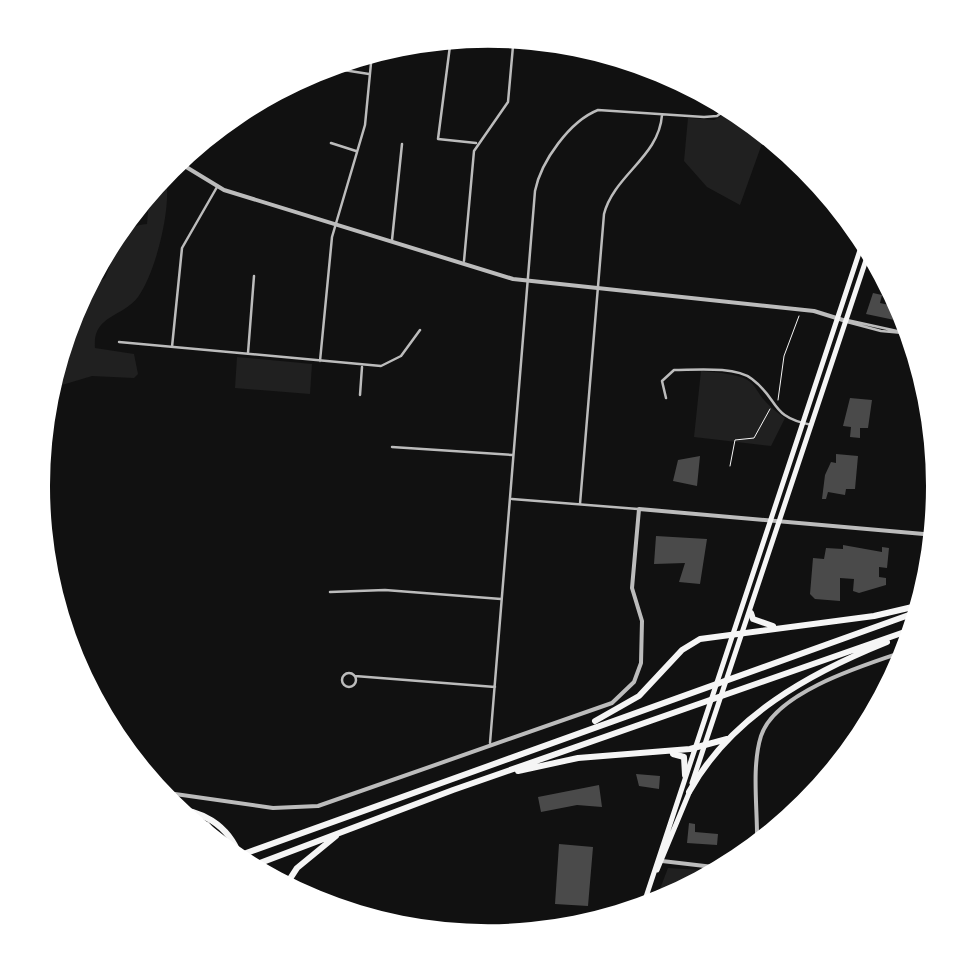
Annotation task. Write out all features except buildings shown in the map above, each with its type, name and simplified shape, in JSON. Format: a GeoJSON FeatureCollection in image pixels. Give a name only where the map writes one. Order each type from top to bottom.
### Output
{"type":"FeatureCollection","features":[{"type":"Feature","properties":{"kind":"highway"},"geometry":{"type":"LineString","coordinates":[[574,733],[639,696],[690,644],[744,630],[909,609]]}},
{"type":"Feature","properties":{"kind":"highway"},"geometry":{"type":"LineString","coordinates":[[249,854],[908,612]]}},
{"type":"Feature","properties":{"kind":"highway"},"geometry":{"type":"LineString","coordinates":[[750,613],[760,623],[779,627]]}},
{"type":"Feature","properties":{"kind":"highway"},"geometry":{"type":"LineString","coordinates":[[263,862],[469,785],[901,634]]}},
{"type":"Feature","properties":{"kind":"highway"},"geometry":{"type":"LineString","coordinates":[[689,792],[704,764],[811,674],[901,635]]}},
{"type":"Feature","properties":{"kind":"highway"},"geometry":{"type":"LineString","coordinates":[[469,785],[562,760],[705,746],[744,727]]}},
{"type":"Feature","properties":{"kind":"highway"},"geometry":{"type":"LineString","coordinates":[[647,752],[682,756],[685,774]]}},
{"type":"Feature","properties":{"kind":"highway"},"geometry":{"type":"LineString","coordinates":[[198,815],[205,816],[232,841]]}},
{"type":"Feature","properties":{"kind":"highway"},"geometry":{"type":"LineString","coordinates":[[292,878],[310,855],[344,830]]}},
{"type":"Feature","properties":{"kind":"main road"},"geometry":{"type":"LineString","coordinates":[[660,861],[685,774],[859,252]]}},
{"type":"Feature","properties":{"kind":"main road"},"geometry":{"type":"LineString","coordinates":[[647,894],[705,746],[866,263]]}},
{"type":"Feature","properties":{"kind":"street"},"geometry":{"type":"LineString","coordinates":[[464,264],[478,143],[508,102],[513,48]]}},
{"type":"Feature","properties":{"kind":"street"},"geometry":{"type":"LineString","coordinates":[[449,49],[438,138],[478,143]]}},
{"type":"Feature","properties":{"kind":"street"},"geometry":{"type":"LineString","coordinates":[[320,361],[335,224],[357,152],[371,63]]}},
{"type":"Feature","properties":{"kind":"street"},"geometry":{"type":"LineString","coordinates":[[349,71],[370,74]]}},
{"type":"Feature","properties":{"kind":"street"},"geometry":{"type":"LineString","coordinates":[[491,746],[534,190],[550,156],[592,112],[608,108],[704,117],[720,114]]}},
{"type":"Feature","properties":{"kind":"street"},"geometry":{"type":"LineString","coordinates":[[580,504],[607,202],[650,149],[662,113]]}},
{"type":"Feature","properties":{"kind":"street"},"geometry":{"type":"LineString","coordinates":[[331,142],[357,152]]}},
{"type":"Feature","properties":{"kind":"street"},"geometry":{"type":"LineString","coordinates":[[392,242],[402,144]]}},
{"type":"Feature","properties":{"kind":"street"},"geometry":{"type":"LineString","coordinates":[[187,167],[217,187],[527,282],[814,311],[880,332],[899,332]]}},
{"type":"Feature","properties":{"kind":"street"},"geometry":{"type":"LineString","coordinates":[[172,348],[182,248],[217,187]]}},
{"type":"Feature","properties":{"kind":"street"},"geometry":{"type":"LineString","coordinates":[[248,355],[254,276]]}},
{"type":"Feature","properties":{"kind":"street"},"geometry":{"type":"LineString","coordinates":[[120,342],[362,365],[392,362],[420,330]]}},
{"type":"Feature","properties":{"kind":"street"},"geometry":{"type":"LineString","coordinates":[[360,395],[362,365]]}},
{"type":"Feature","properties":{"kind":"street"},"geometry":{"type":"LineString","coordinates":[[666,398],[662,381],[674,370],[739,374],[755,381],[778,414],[814,426]]}},
{"type":"Feature","properties":{"kind":"street"},"geometry":{"type":"LineString","coordinates":[[392,447],[514,456]]}},
{"type":"Feature","properties":{"kind":"street"},"geometry":{"type":"LineString","coordinates":[[510,498],[924,534]]}},
{"type":"Feature","properties":{"kind":"street"},"geometry":{"type":"LineString","coordinates":[[176,794],[273,808],[330,804],[612,703],[634,682],[643,636],[632,588],[639,509]]}},
{"type":"Feature","properties":{"kind":"street"},"geometry":{"type":"LineString","coordinates":[[330,592],[385,590],[503,600]]}},
{"type":"Feature","properties":{"kind":"street"},"geometry":{"type":"LineString","coordinates":[[757,832],[758,750],[767,724],[822,682],[894,655]]}},
{"type":"Feature","properties":{"kind":"street"},"geometry":{"type":"LineString","coordinates":[[356,676],[496,688]]}},
{"type":"Feature","properties":{"kind":"street"},"geometry":{"type":"LineString","coordinates":[[660,861],[707,866]]}},
{"type":"Feature","properties":{"kind":"shaded area"},"geometry":{"type":"Polygon","coordinates":[[[723,115],[762,144],[740,205],[707,187],[684,161],[688,118],[714,120],[723,115]]]}},
{"type":"Feature","properties":{"kind":"shaded area"},"geometry":{"type":"Polygon","coordinates":[[[167,189],[162,234],[145,286],[131,304],[103,323],[95,337],[95,348],[134,354],[138,374],[134,378],[92,376],[62,385],[95,292],[136,226],[147,224],[148,210],[167,189]]]}},
{"type":"Feature","properties":{"kind":"shaded area"},"geometry":{"type":"Polygon","coordinates":[[[237,357],[312,364],[310,394],[235,388],[237,357]]]}},
{"type":"Feature","properties":{"kind":"shaded area"},"geometry":{"type":"Polygon","coordinates":[[[701,371],[748,380],[785,418],[771,446],[694,437],[701,371]]]}},
{"type":"Feature","properties":{"kind":"shaded area"},"geometry":{"type":"Polygon","coordinates":[[[668,868],[700,870],[682,879],[660,889],[668,868]]]}}]}
